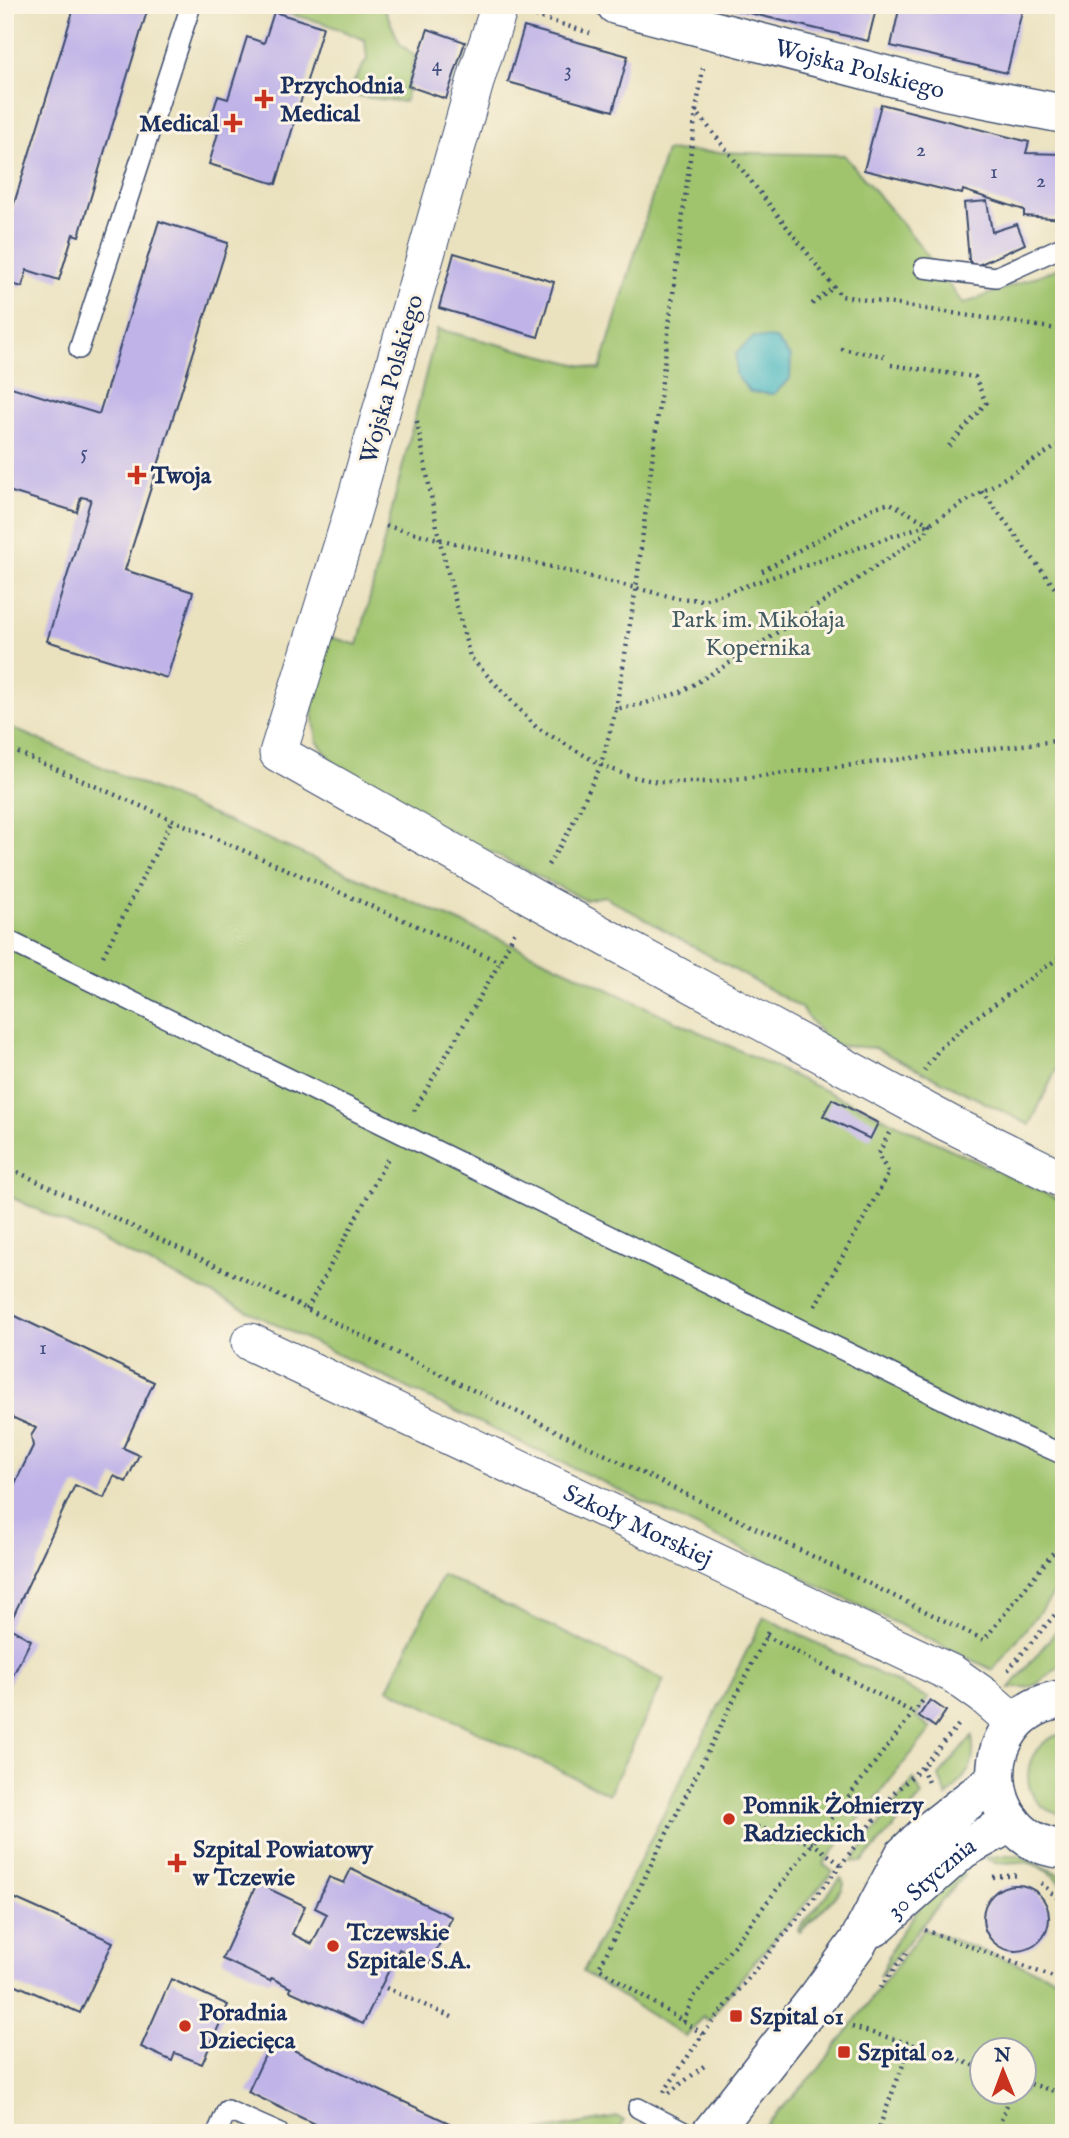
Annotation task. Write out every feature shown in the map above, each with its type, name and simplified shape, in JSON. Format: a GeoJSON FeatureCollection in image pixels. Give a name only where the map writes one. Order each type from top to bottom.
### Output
{"type":"FeatureCollection","features":[{"type":"Feature","properties":{"kind":"street","name":"Wojska Polskiego"},"geometry":{"type":"LineString","coordinates":[[500,5],[474,85],[351,517],[278,752],[532,897]]}},
{"type":"Feature","properties":{"kind":"street","name":"Wojska Polskiego"},"geometry":{"type":"LineString","coordinates":[[616,5],[946,91],[1064,114]]}},
{"type":"Feature","properties":{"kind":"street"},"geometry":{"type":"LineString","coordinates":[[532,897],[948,1123],[1064,1180]]}},
{"type":"Feature","properties":{"kind":"street","name":"Szkoły Morskiej"},"geometry":{"type":"LineString","coordinates":[[250,1342],[953,1674],[1015,1723]]}},
{"type":"Feature","properties":{"kind":"street"},"geometry":{"type":"LineString","coordinates":[[1064,1699],[1049,1700],[1031,1709],[1015,1723],[996,1759],[995,1780],[1000,1802],[1012,1822],[1031,1839],[1064,1849]]}},
{"type":"Feature","properties":{"kind":"street","name":"30 Stycznia"},"geometry":{"type":"LineString","coordinates":[[711,2133],[858,1942],[904,1854],[995,1780]]}},
{"type":"Feature","properties":{"kind":"street","name":"30 Stycznia"},"geometry":{"type":"LineString","coordinates":[[858,1942],[963,1849],[1012,1822]]}},
{"type":"Feature","properties":{"kind":"lane"},"geometry":{"type":"LineString","coordinates":[[79,349],[191,5]]}},
{"type":"Feature","properties":{"kind":"lane"},"geometry":{"type":"LineString","coordinates":[[924,268],[996,277],[1064,246]]}},
{"type":"Feature","properties":{"kind":"lane"},"geometry":{"type":"LineString","coordinates":[[5,939],[802,1330],[1064,1455]]}},
{"type":"Feature","properties":{"kind":"lane"},"geometry":{"type":"LineString","coordinates":[[638,2108],[687,2133]]}},
{"type":"Feature","properties":{"kind":"lane"},"geometry":{"type":"LineString","coordinates":[[217,2133],[227,2110],[279,2133]]}},
{"type":"Feature","properties":{"kind":"path"},"geometry":{"type":"LineString","coordinates":[[307,1308],[401,1133],[500,962],[538,883],[568,833],[601,765],[616,709],[636,588],[703,68]]}},
{"type":"Feature","properties":{"kind":"path"},"geometry":{"type":"LineString","coordinates":[[696,111],[841,296],[1064,330]]}},
{"type":"Feature","properties":{"kind":"path"},"geometry":{"type":"LineString","coordinates":[[811,304],[834,287]]}},
{"type":"Feature","properties":{"kind":"path"},"geometry":{"type":"LineString","coordinates":[[841,349],[884,356]]}},
{"type":"Feature","properties":{"kind":"path"},"geometry":{"type":"LineString","coordinates":[[891,365],[975,377],[986,402],[949,446]]}},
{"type":"Feature","properties":{"kind":"path"},"geometry":{"type":"LineString","coordinates":[[351,517],[676,598],[704,600],[929,524],[1063,443]]}},
{"type":"Feature","properties":{"kind":"path"},"geometry":{"type":"LineString","coordinates":[[982,491],[1064,600]]}},
{"type":"Feature","properties":{"kind":"path"},"geometry":{"type":"LineString","coordinates":[[759,573],[875,506],[890,503],[929,524]]}},
{"type":"Feature","properties":{"kind":"path"},"geometry":{"type":"LineString","coordinates":[[616,709],[681,692],[751,650],[926,533],[929,524]]}},
{"type":"Feature","properties":{"kind":"path"},"geometry":{"type":"LineString","coordinates":[[439,538],[470,657],[536,727],[601,765],[629,776],[658,782],[709,782],[1064,740]]}},
{"type":"Feature","properties":{"kind":"path"},"geometry":{"type":"LineString","coordinates":[[5,747],[500,962]]}},
{"type":"Feature","properties":{"kind":"path"},"geometry":{"type":"LineString","coordinates":[[90,981],[172,820]]}},
{"type":"Feature","properties":{"kind":"path"},"geometry":{"type":"LineString","coordinates":[[802,1330],[889,1173],[878,1155],[907,1099],[940,1048],[971,1021],[1064,952]]}},
{"type":"Feature","properties":{"kind":"path"},"geometry":{"type":"LineString","coordinates":[[5,1166],[307,1308],[984,1640],[1064,1539]]}},
{"type":"Feature","properties":{"kind":"path"},"geometry":{"type":"LineString","coordinates":[[703,2034],[599,1968],[774,1618]]}},
{"type":"Feature","properties":{"kind":"path"},"geometry":{"type":"LineString","coordinates":[[766,1636],[914,1713]]}},
{"type":"Feature","properties":{"kind":"path"},"geometry":{"type":"LineString","coordinates":[[683,2022],[693,1998],[929,1692]]}},
{"type":"Feature","properties":{"kind":"path"},"geometry":{"type":"LineString","coordinates":[[704,2066],[657,2102],[703,2034],[841,1865],[895,1792],[922,1767]]}},
{"type":"Feature","properties":{"kind":"path"},"geometry":{"type":"LineString","coordinates":[[757,1827],[814,1844],[841,1865]]}},
{"type":"Feature","properties":{"kind":"path"},"geometry":{"type":"LineString","coordinates":[[980,1878],[1031,1874]]}},
{"type":"Feature","properties":{"kind":"path"},"geometry":{"type":"LineString","coordinates":[[1039,1881],[1064,1904]]}},
{"type":"Feature","properties":{"kind":"path"},"geometry":{"type":"LineString","coordinates":[[917,1939],[935,1920]]}},
{"type":"Feature","properties":{"kind":"path"},"geometry":{"type":"LineString","coordinates":[[925,1929],[1064,1982]]}},
{"type":"Feature","properties":{"kind":"path"},"geometry":{"type":"LineString","coordinates":[[880,1988],[910,1949]]}},
{"type":"Feature","properties":{"kind":"path"},"geometry":{"type":"LineString","coordinates":[[386,1988],[454,2018]]}},
{"type":"Feature","properties":{"kind":"path"},"geometry":{"type":"LineString","coordinates":[[852,2027],[911,2043],[968,2063]]}},
{"type":"Feature","properties":{"kind":"path"},"geometry":{"type":"LineString","coordinates":[[877,2133],[911,2043]]}},
{"type":"Feature","properties":{"kind":"path"},"geometry":{"type":"LineString","coordinates":[[1038,2086],[1064,2094]]}},
{"type":"Feature","properties":{"kind":"path"},"geometry":{"type":"LineString","coordinates":[[996,2133],[1007,2106]]}},
{"type":"Feature","properties":{"kind":"green space"},"geometry":{"type":"Polygon","coordinates":[[[281,5],[383,5],[400,44],[415,56],[405,102],[346,95],[367,59],[365,40],[324,23],[279,11],[281,5]]]}},
{"type":"Feature","properties":{"kind":"green space","name":"Park im. Mikołaja Kopernika"},"geometry":{"type":"Polygon","coordinates":[[[666,151],[844,155],[915,239],[963,304],[1064,266],[1064,1053],[1030,1125],[875,1048],[830,1045],[800,1007],[604,896],[585,900],[345,778],[317,741],[311,699],[327,636],[358,645],[437,329],[600,370],[666,151]]]}},
{"type":"Feature","properties":{"kind":"green space"},"geometry":{"type":"Polygon","coordinates":[[[5,725],[515,946],[1064,1202],[1064,1581],[993,1670],[5,1194],[5,725]]]}},
{"type":"Feature","properties":{"kind":"green space"},"geometry":{"type":"Polygon","coordinates":[[[442,1575],[664,1680],[609,1794],[388,1689],[442,1575]]]}},
{"type":"Feature","properties":{"kind":"green space"},"geometry":{"type":"Polygon","coordinates":[[[764,1617],[928,1698],[916,1717],[931,1729],[823,1864],[833,1872],[751,1966],[708,2021],[703,2016],[686,2037],[583,1972],[764,1617]]]}},
{"type":"Feature","properties":{"kind":"green space"},"geometry":{"type":"Polygon","coordinates":[[[1064,1621],[1064,1657],[1059,1666],[1037,1684],[1026,1688],[1010,1688],[1064,1621]]]}},
{"type":"Feature","properties":{"kind":"green space"},"geometry":{"type":"Polygon","coordinates":[[[1064,1733],[1064,1815],[1048,1810],[1037,1801],[1030,1789],[1028,1776],[1030,1762],[1037,1749],[1048,1739],[1064,1733]]]}},
{"type":"Feature","properties":{"kind":"green space"},"geometry":{"type":"Polygon","coordinates":[[[972,1736],[972,1763],[947,1797],[939,1776],[972,1736]]]}},
{"type":"Feature","properties":{"kind":"green space"},"geometry":{"type":"Polygon","coordinates":[[[914,1779],[922,1796],[862,1862],[852,1861],[914,1779]]]}},
{"type":"Feature","properties":{"kind":"green space"},"geometry":{"type":"Polygon","coordinates":[[[1019,1855],[1063,1876],[1064,1885],[1035,1865],[1023,1862],[1000,1863],[984,1857],[1019,1855]]]}},
{"type":"Feature","properties":{"kind":"green space"},"geometry":{"type":"Polygon","coordinates":[[[963,1868],[965,1876],[879,1977],[897,1938],[932,1892],[963,1868]]]}},
{"type":"Feature","properties":{"kind":"green space"},"geometry":{"type":"Polygon","coordinates":[[[841,1878],[844,1884],[842,1890],[800,1932],[798,1930],[841,1878]]]}},
{"type":"Feature","properties":{"kind":"green space"},"geometry":{"type":"Polygon","coordinates":[[[924,1929],[1064,1981],[1064,2103],[1060,2133],[762,2133],[766,2125],[818,2070],[924,1929]]]}},
{"type":"Feature","properties":{"kind":"green space"},"geometry":{"type":"Polygon","coordinates":[[[618,2117],[624,2121],[615,2133],[527,2133],[618,2117]]]}},
{"type":"Feature","properties":{"kind":"water"},"geometry":{"type":"Polygon","coordinates":[[[754,337],[776,339],[791,357],[790,379],[774,394],[750,392],[736,375],[736,353],[754,337]]]}},
{"type":"Feature","properties":{"kind":"building"},"geometry":{"type":"Polygon","coordinates":[[[75,5],[158,5],[158,8],[148,8],[79,236],[73,234],[59,280],[27,270],[22,287],[5,282],[5,233],[75,5]]]}},
{"type":"Feature","properties":{"kind":"building"},"geometry":{"type":"Polygon","coordinates":[[[728,5],[877,5],[868,41],[728,8],[728,5]]]}},
{"type":"Feature","properties":{"kind":"building"},"geometry":{"type":"Polygon","coordinates":[[[900,5],[1023,7],[1007,73],[891,46],[900,5]]]}},
{"type":"Feature","properties":{"kind":"building","name":"Przychodnia Medical"},"geometry":{"type":"Polygon","coordinates":[[[274,12],[323,27],[276,184],[209,164],[218,133],[207,130],[218,96],[228,99],[247,37],[264,43],[274,12]]]}},
{"type":"Feature","properties":{"kind":"building"},"geometry":{"type":"Polygon","coordinates":[[[524,27],[628,56],[613,111],[508,82],[524,27]]]}},
{"type":"Feature","properties":{"kind":"building"},"geometry":{"type":"Polygon","coordinates":[[[428,29],[465,42],[446,99],[408,86],[428,29]]]}},
{"type":"Feature","properties":{"kind":"building"},"geometry":{"type":"Polygon","coordinates":[[[881,104],[1029,142],[1026,153],[1064,154],[1064,219],[1024,216],[1024,210],[963,190],[962,194],[864,170],[881,104]]]}},
{"type":"Feature","properties":{"kind":"building"},"geometry":{"type":"Polygon","coordinates":[[[987,201],[992,232],[1017,224],[1025,244],[974,267],[969,260],[964,203],[987,201]]]}},
{"type":"Feature","properties":{"kind":"building"},"geometry":{"type":"Polygon","coordinates":[[[159,221],[228,243],[125,570],[193,592],[167,678],[47,641],[91,499],[81,497],[77,512],[5,490],[5,385],[99,414],[159,221]]]}},
{"type":"Feature","properties":{"kind":"building"},"geometry":{"type":"Polygon","coordinates":[[[454,253],[554,282],[538,337],[439,308],[454,253]]]}},
{"type":"Feature","properties":{"kind":"building"},"geometry":{"type":"Polygon","coordinates":[[[832,1099],[878,1123],[870,1139],[823,1116],[832,1099]]]}},
{"type":"Feature","properties":{"kind":"building"},"geometry":{"type":"Polygon","coordinates":[[[5,1311],[154,1382],[123,1448],[139,1455],[126,1482],[114,1476],[104,1498],[75,1485],[8,1627],[31,1640],[5,1691],[5,1504],[33,1446],[31,1436],[36,1428],[5,1414],[5,1311]]]}},
{"type":"Feature","properties":{"kind":"building"},"geometry":{"type":"Polygon","coordinates":[[[930,1700],[946,1711],[935,1727],[919,1716],[930,1700]]]}},
{"type":"Feature","properties":{"kind":"building","name":"Tczewskie Szpitale S.A."},"geometry":{"type":"Polygon","coordinates":[[[351,1869],[452,1917],[430,1964],[399,1949],[363,2024],[290,1991],[291,1988],[272,1978],[270,1981],[222,1959],[257,1883],[305,1906],[292,1934],[312,1944],[327,1914],[315,1908],[329,1877],[344,1883],[351,1869]]]}},
{"type":"Feature","properties":{"kind":"building"},"geometry":{"type":"Polygon","coordinates":[[[1016,1885],[1029,1888],[1039,1895],[1046,1905],[1049,1918],[1046,1931],[1039,1941],[1029,1948],[1016,1951],[1003,1948],[993,1941],[986,1931],[983,1918],[986,1905],[993,1895],[1003,1888],[1016,1885]]]}},
{"type":"Feature","properties":{"kind":"building"},"geometry":{"type":"Polygon","coordinates":[[[5,1894],[113,1942],[80,2013],[5,1980],[5,1894]]]}},
{"type":"Feature","properties":{"kind":"building","name":"Poradnia Dziecięca"},"geometry":{"type":"Polygon","coordinates":[[[171,1979],[228,2005],[202,2064],[175,2053],[172,2061],[141,2047],[171,1979]]]}},
{"type":"Feature","properties":{"kind":"building"},"geometry":{"type":"Polygon","coordinates":[[[272,2040],[460,2128],[458,2133],[333,2133],[248,2092],[272,2040]]]}},
{"type":"Feature","properties":{"kind":"place","name":"Przychodnia Medical"},"geometry":{"type":"Point","coordinates":[264,99]}},
{"type":"Feature","properties":{"kind":"place","name":"Medical"},"geometry":{"type":"Point","coordinates":[233,123]}},
{"type":"Feature","properties":{"kind":"place","name":"Twoja"},"geometry":{"type":"Point","coordinates":[137,475]}},
{"type":"Feature","properties":{"kind":"place","name":"Pomnik Żołnierzy Radzieckich"},"geometry":{"type":"Point","coordinates":[729,1819]}},
{"type":"Feature","properties":{"kind":"place","name":"Szpital Powiatowy w Tczewie"},"geometry":{"type":"Point","coordinates":[177,1863]}},
{"type":"Feature","properties":{"kind":"place","name":"Tczewskie Szpitale S.A."},"geometry":{"type":"Point","coordinates":[333,1946]}},
{"type":"Feature","properties":{"kind":"place","name":"Szpital 01"},"geometry":{"type":"Point","coordinates":[736,2016]}},
{"type":"Feature","properties":{"kind":"place","name":"Poradnia Dziecięca"},"geometry":{"type":"Point","coordinates":[185,2026]}},
{"type":"Feature","properties":{"kind":"place","name":"Szpital 02"},"geometry":{"type":"Point","coordinates":[844,2052]}}]}
